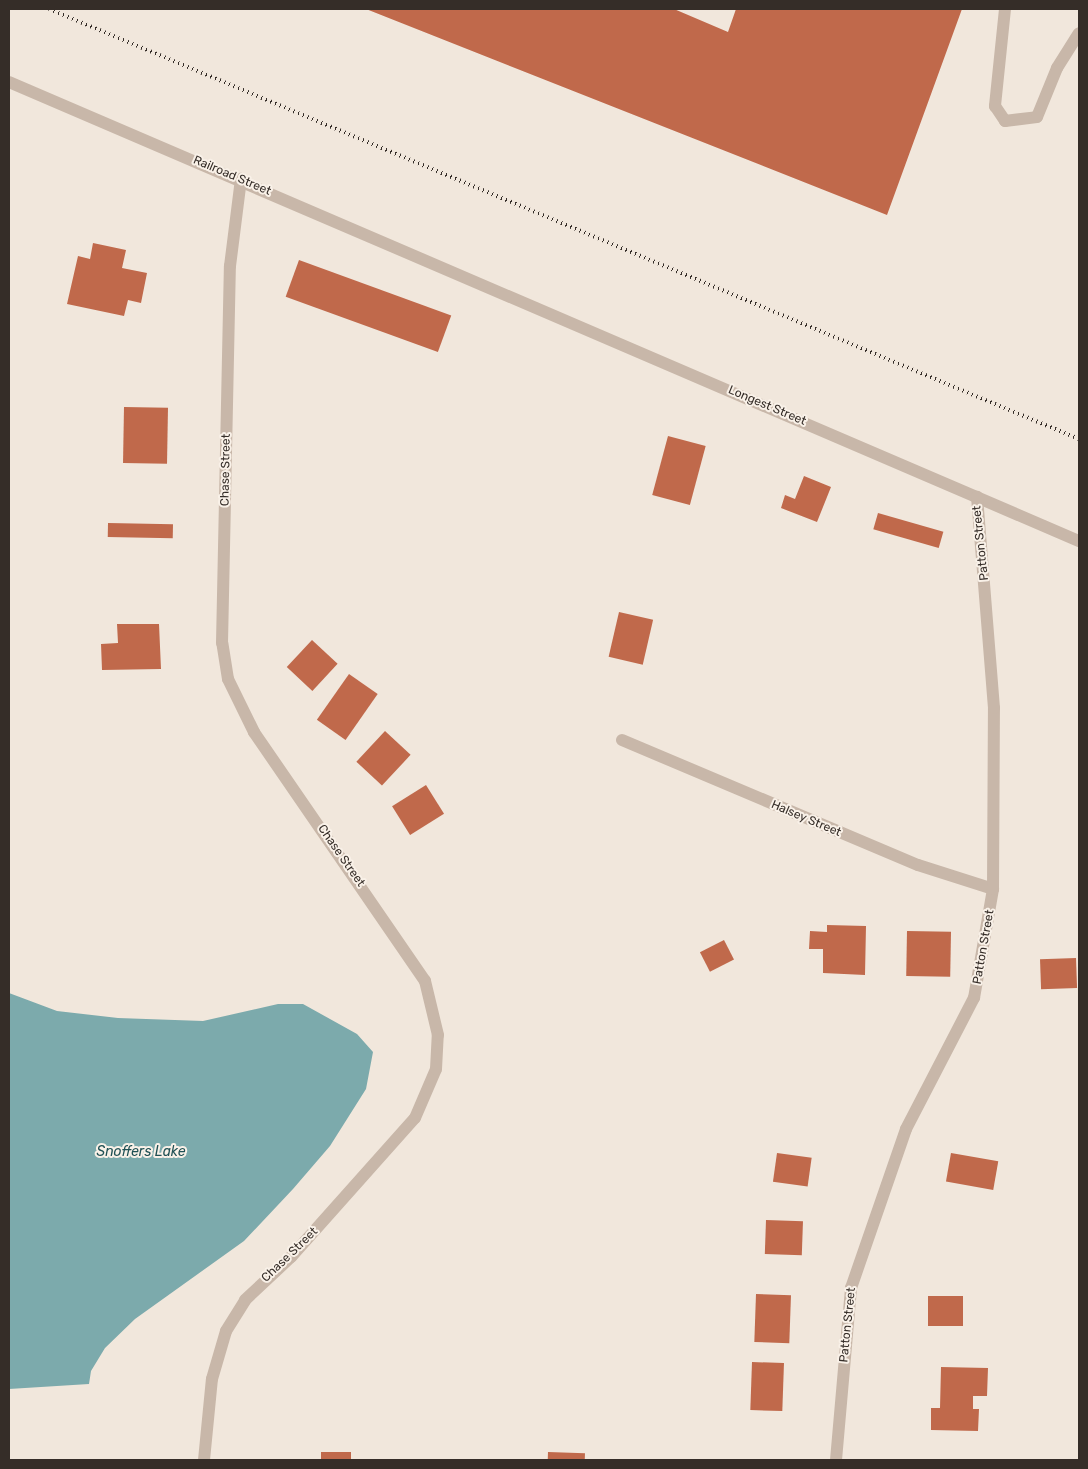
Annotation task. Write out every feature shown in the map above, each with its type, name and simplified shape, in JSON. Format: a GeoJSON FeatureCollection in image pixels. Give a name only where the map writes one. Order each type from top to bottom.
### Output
{"type":"FeatureCollection","features":[{"type":"Feature","properties":{"kind":"street"},"geometry":{"type":"LineString","coordinates":[[1006,9],[995,106],[1005,121],[1037,116],[1057,68],[1079,34]]}},
{"type":"Feature","properties":{"kind":"street","name":"Railroad Street"},"geometry":{"type":"LineString","coordinates":[[9,82],[454,271]]}},
{"type":"Feature","properties":{"kind":"street","name":"Chase Street"},"geometry":{"type":"LineString","coordinates":[[204,1460],[212,1379],[226,1332],[245,1300],[291,1257],[415,1118],[436,1069],[438,1036],[425,981],[254,732],[228,680],[222,643],[230,266],[241,179]]}},
{"type":"Feature","properties":{"kind":"street","name":"Longest Street"},"geometry":{"type":"LineString","coordinates":[[454,271],[1079,542]]}},
{"type":"Feature","properties":{"kind":"street","name":"Patton Street"},"geometry":{"type":"LineString","coordinates":[[836,1460],[851,1288],[906,1130],[974,998],[993,889],[994,708],[977,497]]}},
{"type":"Feature","properties":{"kind":"street","name":"Halsey Street"},"geometry":{"type":"LineString","coordinates":[[622,740],[918,865],[993,889]]}},
{"type":"Feature","properties":{"kind":"water","name":"Snoffers Lake"},"geometry":{"type":"Polygon","coordinates":[[[9,993],[57,1011],[118,1018],[203,1021],[278,1004],[303,1004],[357,1034],[373,1052],[366,1089],[330,1146],[244,1241],[135,1319],[105,1348],[91,1371],[89,1384],[9,1389],[9,993]]]}},
{"type":"Feature","properties":{"kind":"building"},"geometry":{"type":"Polygon","coordinates":[[[366,9],[674,9],[728,32],[736,9],[962,9],[887,215],[366,9]]]}},
{"type":"Feature","properties":{"kind":"building"},"geometry":{"type":"Polygon","coordinates":[[[93,243],[126,250],[122,268],[147,273],[141,303],[128,300],[124,316],[67,304],[78,256],[90,259],[93,243]]]}},
{"type":"Feature","properties":{"kind":"building"},"geometry":{"type":"Polygon","coordinates":[[[299,260],[451,315],[438,352],[286,297],[299,260]]]}},
{"type":"Feature","properties":{"kind":"building"},"geometry":{"type":"Polygon","coordinates":[[[124,407],[168,408],[167,464],[123,463],[124,407]]]}},
{"type":"Feature","properties":{"kind":"building"},"geometry":{"type":"Polygon","coordinates":[[[668,436],[706,446],[690,505],[652,495],[668,436]]]}},
{"type":"Feature","properties":{"kind":"building"},"geometry":{"type":"Polygon","coordinates":[[[804,476],[831,487],[817,522],[781,508],[785,495],[795,499],[804,476]]]}},
{"type":"Feature","properties":{"kind":"building"},"geometry":{"type":"Polygon","coordinates":[[[878,513],[943,532],[939,548],[873,529],[878,513]]]}},
{"type":"Feature","properties":{"kind":"building"},"geometry":{"type":"Polygon","coordinates":[[[108,523],[173,524],[173,538],[108,537],[108,523]]]}},
{"type":"Feature","properties":{"kind":"building"},"geometry":{"type":"Polygon","coordinates":[[[619,612],[653,620],[643,665],[609,657],[619,612]]]}},
{"type":"Feature","properties":{"kind":"building"},"geometry":{"type":"Polygon","coordinates":[[[117,624],[159,624],[161,669],[102,670],[101,644],[118,643],[117,624]]]}},
{"type":"Feature","properties":{"kind":"building"},"geometry":{"type":"Polygon","coordinates":[[[312,640],[338,664],[312,691],[287,667],[312,640]]]}},
{"type":"Feature","properties":{"kind":"building"},"geometry":{"type":"Polygon","coordinates":[[[349,674],[378,694],[346,740],[317,720],[349,674]]]}},
{"type":"Feature","properties":{"kind":"building"},"geometry":{"type":"Polygon","coordinates":[[[385,731],[411,755],[382,786],[356,762],[385,731]]]}},
{"type":"Feature","properties":{"kind":"building"},"geometry":{"type":"Polygon","coordinates":[[[426,785],[444,814],[410,835],[392,806],[426,785]]]}},
{"type":"Feature","properties":{"kind":"building"},"geometry":{"type":"Polygon","coordinates":[[[827,925],[866,926],[865,975],[823,973],[823,949],[809,949],[810,931],[827,932],[827,925]]]}},
{"type":"Feature","properties":{"kind":"building"},"geometry":{"type":"Polygon","coordinates":[[[907,931],[951,932],[950,977],[906,976],[907,931]]]}},
{"type":"Feature","properties":{"kind":"building"},"geometry":{"type":"Polygon","coordinates":[[[724,940],[734,960],[710,972],[700,952],[724,940]]]}},
{"type":"Feature","properties":{"kind":"building"},"geometry":{"type":"Polygon","coordinates":[[[1076,958],[1077,988],[1041,989],[1040,959],[1076,958]]]}},
{"type":"Feature","properties":{"kind":"building"},"geometry":{"type":"Polygon","coordinates":[[[777,1153],[812,1158],[808,1187],[773,1182],[777,1153]]]}},
{"type":"Feature","properties":{"kind":"building"},"geometry":{"type":"Polygon","coordinates":[[[951,1153],[998,1161],[993,1190],[946,1182],[951,1153]]]}},
{"type":"Feature","properties":{"kind":"building"},"geometry":{"type":"Polygon","coordinates":[[[766,1220],[803,1221],[802,1255],[765,1254],[766,1220]]]}},
{"type":"Feature","properties":{"kind":"building"},"geometry":{"type":"Polygon","coordinates":[[[756,1294],[791,1295],[789,1343],[754,1342],[756,1294]]]}},
{"type":"Feature","properties":{"kind":"building"},"geometry":{"type":"Polygon","coordinates":[[[928,1296],[963,1296],[963,1326],[928,1326],[928,1296]]]}},
{"type":"Feature","properties":{"kind":"building"},"geometry":{"type":"Polygon","coordinates":[[[752,1362],[784,1363],[782,1411],[750,1410],[752,1362]]]}},
{"type":"Feature","properties":{"kind":"building"},"geometry":{"type":"Polygon","coordinates":[[[941,1367],[988,1368],[987,1396],[973,1396],[973,1409],[979,1409],[978,1431],[931,1430],[931,1408],[940,1408],[941,1367]]]}},
{"type":"Feature","properties":{"kind":"building"},"geometry":{"type":"Polygon","coordinates":[[[321,1452],[351,1452],[351,1460],[321,1460],[321,1452]]]}},
{"type":"Feature","properties":{"kind":"building"},"geometry":{"type":"Polygon","coordinates":[[[548,1452],[585,1453],[585,1460],[548,1460],[548,1452]]]}},
{"type":"Feature","properties":{"kind":"railway"},"geometry":{"type":"LineString","coordinates":[[49,9],[1079,439]]}}]}
